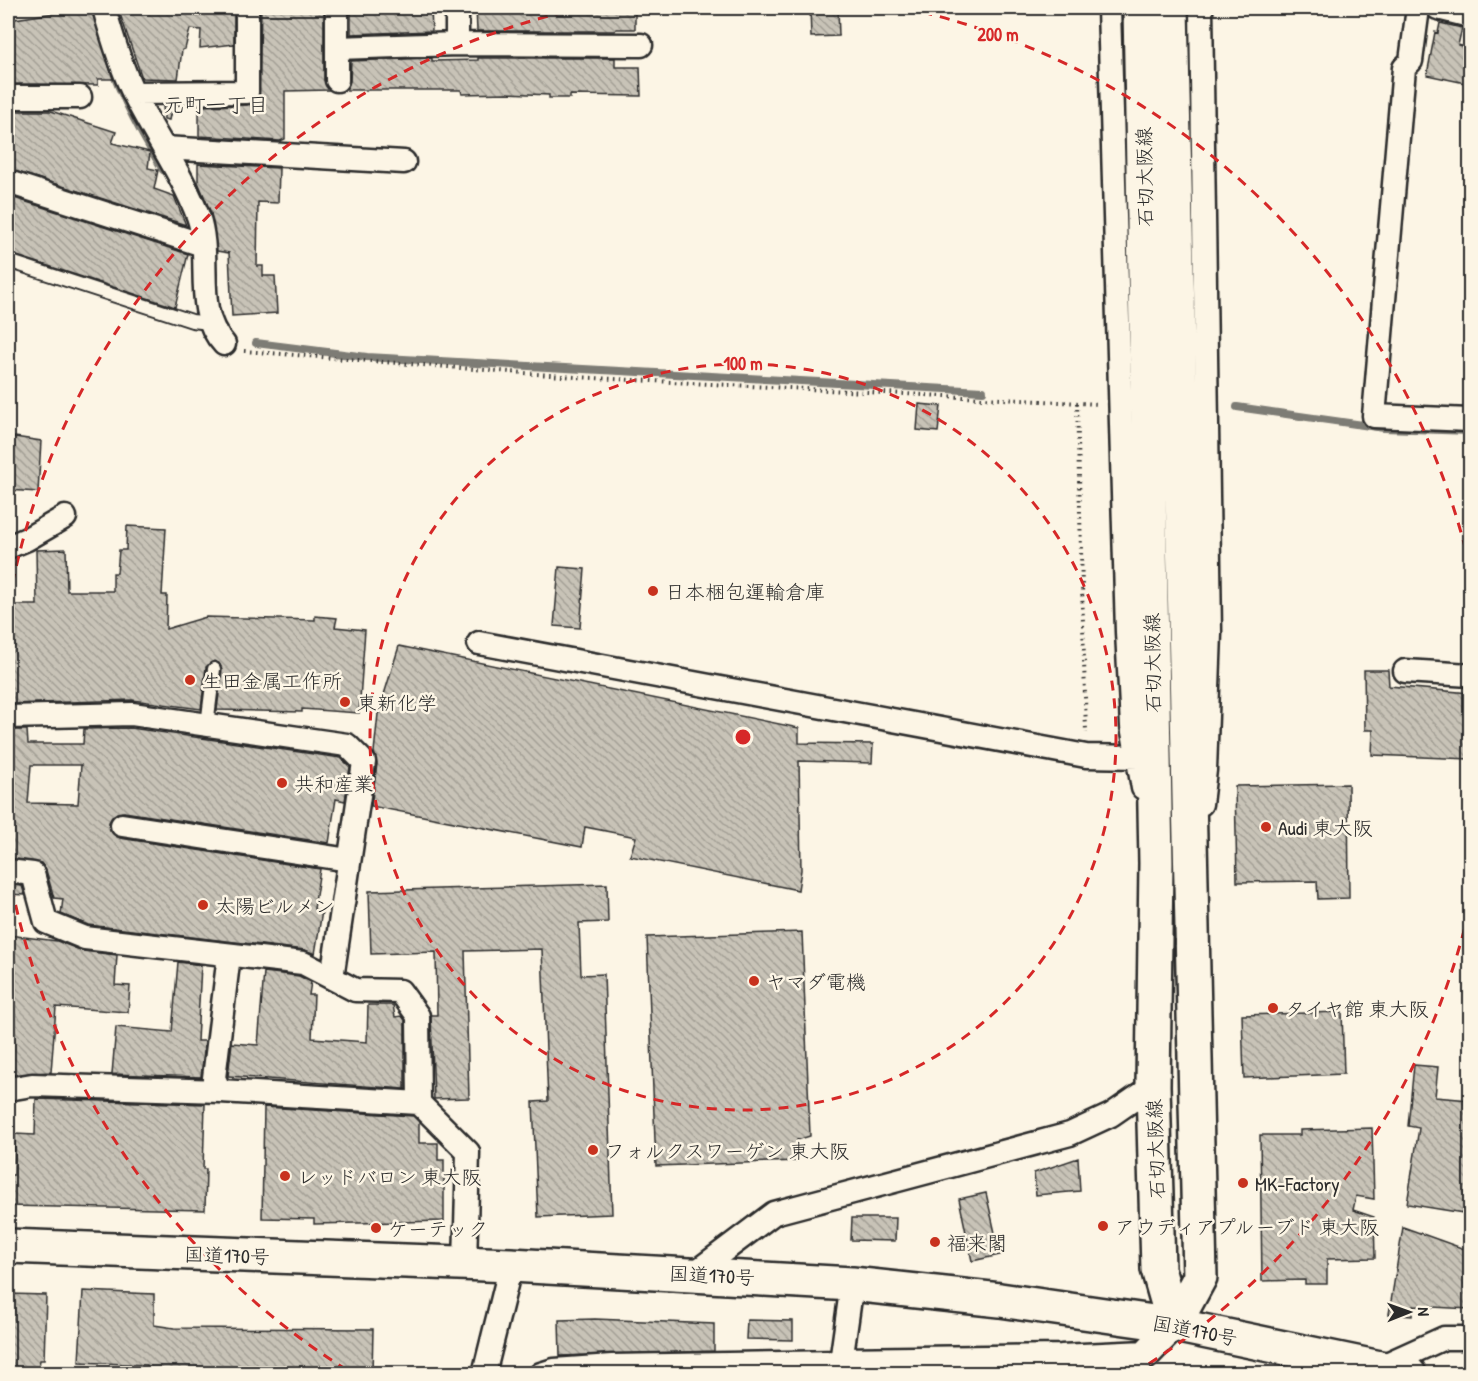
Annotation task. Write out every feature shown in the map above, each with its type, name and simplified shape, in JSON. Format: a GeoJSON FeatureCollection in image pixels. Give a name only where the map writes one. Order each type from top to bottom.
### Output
{"type":"FeatureCollection","features":[{"type":"Feature","properties":{"kind":"main road","name":"石切大阪線"},"geometry":{"type":"LineString","coordinates":[[1140,8],[1159,159],[1192,865],[1200,1277],[1174,1325]]}},
{"type":"Feature","properties":{"kind":"main road","name":"石切大阪線"},"geometry":{"type":"LineString","coordinates":[[1171,8],[1159,159],[1153,1086],[1158,1269],[1174,1325]]}},
{"type":"Feature","properties":{"kind":"main road","name":"国道170号"},"geometry":{"type":"LineString","coordinates":[[8,1246],[511,1265],[852,1284],[1000,1300],[1174,1325],[1390,1372]]}},
{"type":"Feature","properties":{"kind":"street"},"geometry":{"type":"LineString","coordinates":[[104,8],[113,40],[134,93],[199,218],[207,308],[213,332],[224,344]]}},
{"type":"Feature","properties":{"kind":"street"},"geometry":{"type":"LineString","coordinates":[[134,93],[247,92],[247,8]]}},
{"type":"Feature","properties":{"kind":"street"},"geometry":{"type":"LineString","coordinates":[[337,8],[338,80]]}},
{"type":"Feature","properties":{"kind":"street"},"geometry":{"type":"LineString","coordinates":[[457,8],[457,44]]}},
{"type":"Feature","properties":{"kind":"street"},"geometry":{"type":"LineString","coordinates":[[1109,8],[1127,632],[1132,726],[1156,863]]}},
{"type":"Feature","properties":{"kind":"street"},"geometry":{"type":"LineString","coordinates":[[1192,865],[1205,770],[1210,633],[1201,8]]}},
{"type":"Feature","properties":{"kind":"street"},"geometry":{"type":"LineString","coordinates":[[1418,8],[1411,61],[1404,68],[1374,416],[1470,420]]}},
{"type":"Feature","properties":{"kind":"street"},"geometry":{"type":"LineString","coordinates":[[1438,8],[1470,16]]}},
{"type":"Feature","properties":{"kind":"street"},"geometry":{"type":"LineString","coordinates":[[337,48],[457,44],[641,45]]}},
{"type":"Feature","properties":{"kind":"street"},"geometry":{"type":"LineString","coordinates":[[8,97],[80,97]]}},
{"type":"Feature","properties":{"kind":"street"},"geometry":{"type":"LineString","coordinates":[[164,148],[404,162]]}},
{"type":"Feature","properties":{"kind":"street"},"geometry":{"type":"LineString","coordinates":[[8,182],[203,245]]}},
{"type":"Feature","properties":{"kind":"street"},"geometry":{"type":"LineString","coordinates":[[8,547],[65,517]]}},
{"type":"Feature","properties":{"kind":"street"},"geometry":{"type":"LineString","coordinates":[[479,643],[1086,756],[1138,758]]}},
{"type":"Feature","properties":{"kind":"street"},"geometry":{"type":"LineString","coordinates":[[1405,671],[1470,675]]}},
{"type":"Feature","properties":{"kind":"street"},"geometry":{"type":"LineString","coordinates":[[8,717],[132,714],[347,745],[364,762],[332,978]]}},
{"type":"Feature","properties":{"kind":"street"},"geometry":{"type":"LineString","coordinates":[[122,825],[350,860]]}},
{"type":"Feature","properties":{"kind":"street"},"geometry":{"type":"LineString","coordinates":[[8,871],[33,874],[46,922],[85,938],[303,963],[356,990],[400,991],[418,1016],[419,1103]]}},
{"type":"Feature","properties":{"kind":"street"},"geometry":{"type":"LineString","coordinates":[[220,1091],[214,1078],[229,955]]}},
{"type":"Feature","properties":{"kind":"street"},"geometry":{"type":"LineString","coordinates":[[8,1089],[32,1085],[220,1091],[419,1103],[468,1152],[465,1264]]}},
{"type":"Feature","properties":{"kind":"street"},"geometry":{"type":"LineString","coordinates":[[693,1274],[774,1213],[1070,1134],[1111,1116],[1153,1086]]}},
{"type":"Feature","properties":{"kind":"street"},"geometry":{"type":"LineString","coordinates":[[484,1374],[511,1265]]}},
{"type":"Feature","properties":{"kind":"street"},"geometry":{"type":"LineString","coordinates":[[841,1368],[852,1284]]}},
{"type":"Feature","properties":{"kind":"street"},"geometry":{"type":"LineString","coordinates":[[541,1374],[554,1370],[612,1366],[841,1368],[1061,1359],[1145,1364],[1174,1325]]}},
{"type":"Feature","properties":{"kind":"street"},"geometry":{"type":"LineString","coordinates":[[1390,1372],[1444,1338],[1470,1338]]}},
{"type":"Feature","properties":{"kind":"lane"},"geometry":{"type":"LineString","coordinates":[[8,261],[192,321],[210,323]]}},
{"type":"Feature","properties":{"kind":"lane"},"geometry":{"type":"LineString","coordinates":[[207,725],[214,669]]}},
{"type":"Feature","properties":{"kind":"path"},"geometry":{"type":"LineString","coordinates":[[224,344],[241,350],[471,370],[1122,404]]}},
{"type":"Feature","properties":{"kind":"path"},"geometry":{"type":"LineString","coordinates":[[1077,403],[1086,756]]}},
{"type":"Feature","properties":{"kind":"building"},"geometry":{"type":"Polygon","coordinates":[[[91,8],[113,79],[98,79],[98,85],[8,84],[8,20],[91,8]]]}},
{"type":"Feature","properties":{"kind":"building"},"geometry":{"type":"Polygon","coordinates":[[[118,8],[234,8],[234,44],[200,48],[201,30],[190,29],[185,49],[182,50],[178,79],[142,78],[118,8]]]}},
{"type":"Feature","properties":{"kind":"building"},"geometry":{"type":"Polygon","coordinates":[[[261,8],[324,8],[324,80],[329,90],[285,91],[285,139],[280,141],[199,136],[199,106],[247,105],[259,98],[261,8]]]}},
{"type":"Feature","properties":{"kind":"building"},"geometry":{"type":"Polygon","coordinates":[[[351,8],[431,8],[432,31],[351,34],[351,8]]]}},
{"type":"Feature","properties":{"kind":"building"},"geometry":{"type":"Polygon","coordinates":[[[476,8],[635,8],[635,29],[477,31],[476,8]]]}},
{"type":"Feature","properties":{"kind":"building"},"geometry":{"type":"Polygon","coordinates":[[[810,8],[838,8],[839,36],[811,37],[810,8]]]}},
{"type":"Feature","properties":{"kind":"building"},"geometry":{"type":"Polygon","coordinates":[[[1440,23],[1462,28],[1458,45],[1470,48],[1470,84],[1427,75],[1435,32],[1438,33],[1440,23]]]}},
{"type":"Feature","properties":{"kind":"building"},"geometry":{"type":"Polygon","coordinates":[[[432,58],[432,61],[478,60],[478,58],[615,58],[615,67],[640,67],[641,96],[570,95],[570,98],[549,98],[549,95],[507,93],[462,94],[461,90],[346,90],[350,81],[351,61],[432,58]]]}},
{"type":"Feature","properties":{"kind":"building"},"geometry":{"type":"Polygon","coordinates":[[[163,106],[172,106],[169,120],[164,119],[163,106]]]}},
{"type":"Feature","properties":{"kind":"building"},"geometry":{"type":"Polygon","coordinates":[[[8,111],[51,111],[116,132],[112,143],[150,152],[148,168],[158,170],[154,189],[174,196],[186,225],[8,169],[8,111]]]}},
{"type":"Feature","properties":{"kind":"building"},"geometry":{"type":"Polygon","coordinates":[[[198,164],[279,168],[278,203],[258,202],[257,266],[263,266],[263,276],[275,276],[277,313],[232,316],[229,253],[217,251],[211,213],[198,182],[198,164]]]}},
{"type":"Feature","properties":{"kind":"building"},"geometry":{"type":"Polygon","coordinates":[[[8,196],[188,254],[175,307],[8,253],[8,196]]]}},
{"type":"Feature","properties":{"kind":"building"},"geometry":{"type":"Polygon","coordinates":[[[919,404],[941,406],[938,432],[917,430],[919,404]]]}},
{"type":"Feature","properties":{"kind":"building"},"geometry":{"type":"Polygon","coordinates":[[[8,436],[41,441],[38,492],[8,490],[8,436]]]}},
{"type":"Feature","properties":{"kind":"building"},"geometry":{"type":"Polygon","coordinates":[[[127,526],[166,528],[162,595],[167,595],[166,629],[206,617],[315,620],[315,616],[337,618],[335,627],[365,630],[359,713],[302,709],[302,712],[217,710],[222,669],[219,663],[214,661],[206,667],[201,709],[132,700],[8,704],[8,605],[37,605],[36,550],[66,549],[67,591],[113,591],[113,573],[117,573],[119,550],[126,550],[127,526]]]}},
{"type":"Feature","properties":{"kind":"building"},"geometry":{"type":"Polygon","coordinates":[[[559,567],[585,569],[580,628],[554,626],[559,567]]]}},
{"type":"Feature","properties":{"kind":"building"},"geometry":{"type":"Polygon","coordinates":[[[399,646],[799,728],[799,743],[873,744],[872,763],[799,761],[801,870],[798,890],[630,856],[636,837],[585,827],[582,847],[371,806],[377,764],[374,752],[378,714],[399,646]]]}},
{"type":"Feature","properties":{"kind":"building"},"geometry":{"type":"Polygon","coordinates":[[[1364,670],[1388,670],[1389,686],[1470,693],[1470,759],[1372,755],[1373,730],[1365,730],[1364,670]]]}},
{"type":"Feature","properties":{"kind":"building"},"geometry":{"type":"Polygon","coordinates":[[[131,728],[341,758],[350,767],[345,801],[336,799],[329,843],[124,812],[117,813],[109,822],[110,830],[120,838],[320,869],[314,909],[322,911],[315,954],[305,950],[88,925],[61,914],[63,899],[54,898],[46,870],[41,863],[9,858],[13,812],[8,811],[8,730],[27,730],[28,744],[83,744],[84,729],[131,728]],[[31,765],[28,803],[78,804],[81,765],[31,765]]]}},
{"type":"Feature","properties":{"kind":"building"},"geometry":{"type":"Polygon","coordinates":[[[1348,784],[1349,898],[1318,899],[1317,881],[1237,882],[1235,786],[1348,784]]]}},
{"type":"Feature","properties":{"kind":"building"},"geometry":{"type":"Polygon","coordinates":[[[607,884],[608,922],[579,923],[581,975],[604,974],[612,1214],[538,1217],[533,1102],[548,1101],[542,949],[465,951],[469,1098],[434,1099],[431,1015],[437,1015],[436,952],[371,954],[369,891],[607,884]]]}},
{"type":"Feature","properties":{"kind":"building"},"geometry":{"type":"Polygon","coordinates":[[[8,885],[22,886],[25,895],[8,894],[8,885]]]}},
{"type":"Feature","properties":{"kind":"building"},"geometry":{"type":"Polygon","coordinates":[[[802,932],[810,1136],[797,1140],[798,1161],[656,1166],[647,937],[802,932]]]}},
{"type":"Feature","properties":{"kind":"building"},"geometry":{"type":"Polygon","coordinates":[[[8,935],[57,941],[83,951],[117,955],[115,985],[130,986],[128,1012],[56,1007],[51,1072],[8,1075],[8,935]]]}},
{"type":"Feature","properties":{"kind":"building"},"geometry":{"type":"Polygon","coordinates":[[[178,962],[201,965],[197,1041],[205,1041],[201,1077],[112,1074],[116,1027],[172,1032],[178,962]]]}},
{"type":"Feature","properties":{"kind":"building"},"geometry":{"type":"Polygon","coordinates":[[[264,972],[299,976],[311,982],[309,995],[314,995],[312,1038],[367,1042],[368,1005],[393,1005],[395,1017],[402,1016],[405,1020],[405,1089],[228,1076],[232,1043],[258,1045],[264,972]]]}},
{"type":"Feature","properties":{"kind":"building"},"geometry":{"type":"Polygon","coordinates":[[[1342,1012],[1344,1074],[1244,1078],[1242,1015],[1342,1012]]]}},
{"type":"Feature","properties":{"kind":"building"},"geometry":{"type":"Polygon","coordinates":[[[1414,1065],[1438,1067],[1435,1097],[1470,1100],[1470,1214],[1407,1204],[1419,1128],[1408,1126],[1414,1065]]]}},
{"type":"Feature","properties":{"kind":"building"},"geometry":{"type":"Polygon","coordinates":[[[36,1099],[205,1104],[203,1169],[206,1169],[205,1210],[8,1206],[8,1175],[14,1175],[15,1134],[35,1135],[36,1099]]]}},
{"type":"Feature","properties":{"kind":"building"},"geometry":{"type":"Polygon","coordinates":[[[264,1107],[413,1116],[419,1122],[419,1143],[438,1143],[438,1160],[444,1160],[444,1221],[314,1224],[314,1219],[262,1218],[264,1107]]]}},
{"type":"Feature","properties":{"kind":"building"},"geometry":{"type":"Polygon","coordinates":[[[1372,1128],[1374,1199],[1356,1196],[1353,1210],[1374,1217],[1375,1258],[1327,1259],[1327,1284],[1305,1284],[1305,1280],[1262,1281],[1260,1135],[1300,1135],[1300,1130],[1372,1128]]]}},
{"type":"Feature","properties":{"kind":"building"},"geometry":{"type":"Polygon","coordinates":[[[1078,1158],[1080,1191],[1036,1195],[1034,1173],[1078,1158]]]}},
{"type":"Feature","properties":{"kind":"building"},"geometry":{"type":"Polygon","coordinates":[[[986,1193],[1000,1255],[972,1261],[959,1199],[986,1193]]]}},
{"type":"Feature","properties":{"kind":"building"},"geometry":{"type":"Polygon","coordinates":[[[852,1218],[896,1218],[895,1241],[851,1240],[852,1218]]]}},
{"type":"Feature","properties":{"kind":"building"},"geometry":{"type":"Polygon","coordinates":[[[1403,1227],[1470,1251],[1470,1309],[1413,1306],[1412,1316],[1389,1314],[1403,1227]]]}},
{"type":"Feature","properties":{"kind":"building"},"geometry":{"type":"Polygon","coordinates":[[[83,1291],[154,1294],[154,1325],[174,1328],[373,1329],[372,1373],[147,1374],[147,1365],[79,1362],[83,1291]]]}},
{"type":"Feature","properties":{"kind":"building"},"geometry":{"type":"Polygon","coordinates":[[[9,1294],[46,1295],[44,1360],[40,1360],[38,1373],[8,1368],[9,1294]]]}},
{"type":"Feature","properties":{"kind":"building"},"geometry":{"type":"Polygon","coordinates":[[[595,1319],[714,1324],[714,1351],[560,1356],[559,1320],[595,1319]]]}},
{"type":"Feature","properties":{"kind":"building"},"geometry":{"type":"Polygon","coordinates":[[[747,1320],[793,1321],[793,1340],[746,1339],[747,1320]]]}},
{"type":"Feature","properties":{"kind":"waterway"},"geometry":{"type":"LineString","coordinates":[[99,31],[126,103],[163,170]]}},
{"type":"Feature","properties":{"kind":"waterway"},"geometry":{"type":"LineString","coordinates":[[256,343],[367,357],[983,391]]}},
{"type":"Feature","properties":{"kind":"waterway"},"geometry":{"type":"LineString","coordinates":[[1237,407],[1384,428],[1470,431]]}},
{"type":"Feature","properties":{"kind":"place","name":"日本梱包運輸倉庫"},"geometry":{"type":"Point","coordinates":[653,591]}},
{"type":"Feature","properties":{"kind":"place","name":"生田金属工作所"},"geometry":{"type":"Point","coordinates":[190,680]}},
{"type":"Feature","properties":{"kind":"place","name":"東新化学"},"geometry":{"type":"Point","coordinates":[345,702]}},
{"type":"Feature","properties":{"kind":"place","name":"共和産業"},"geometry":{"type":"Point","coordinates":[282,783]}},
{"type":"Feature","properties":{"kind":"place","name":"Audi 東大阪"},"geometry":{"type":"Point","coordinates":[1266,827]}},
{"type":"Feature","properties":{"kind":"place","name":"太陽ビルメン"},"geometry":{"type":"Point","coordinates":[203,905]}},
{"type":"Feature","properties":{"kind":"place","name":"ヤマダ電機"},"geometry":{"type":"Point","coordinates":[754,981]}},
{"type":"Feature","properties":{"kind":"place","name":"タイヤ館 東大阪"},"geometry":{"type":"Point","coordinates":[1273,1008]}},
{"type":"Feature","properties":{"kind":"place","name":"フォルクスワーゲン 東大阪"},"geometry":{"type":"Point","coordinates":[593,1150]}},
{"type":"Feature","properties":{"kind":"place","name":"レッドバロン 東大阪"},"geometry":{"type":"Point","coordinates":[285,1176]}},
{"type":"Feature","properties":{"kind":"place","name":"MK-Factory"},"geometry":{"type":"Point","coordinates":[1243,1183]}},
{"type":"Feature","properties":{"kind":"place","name":"アウディアプルーブド 東大阪"},"geometry":{"type":"Point","coordinates":[1103,1226]}},
{"type":"Feature","properties":{"kind":"place","name":"ケーテック"},"geometry":{"type":"Point","coordinates":[376,1228]}},
{"type":"Feature","properties":{"kind":"place","name":"福来閣"},"geometry":{"type":"Point","coordinates":[935,1242]}},
{"type":"Feature","properties":{"kind":"district","name":"元町一丁目"},"geometry":{"type":"Point","coordinates":[216,104]}}]}
